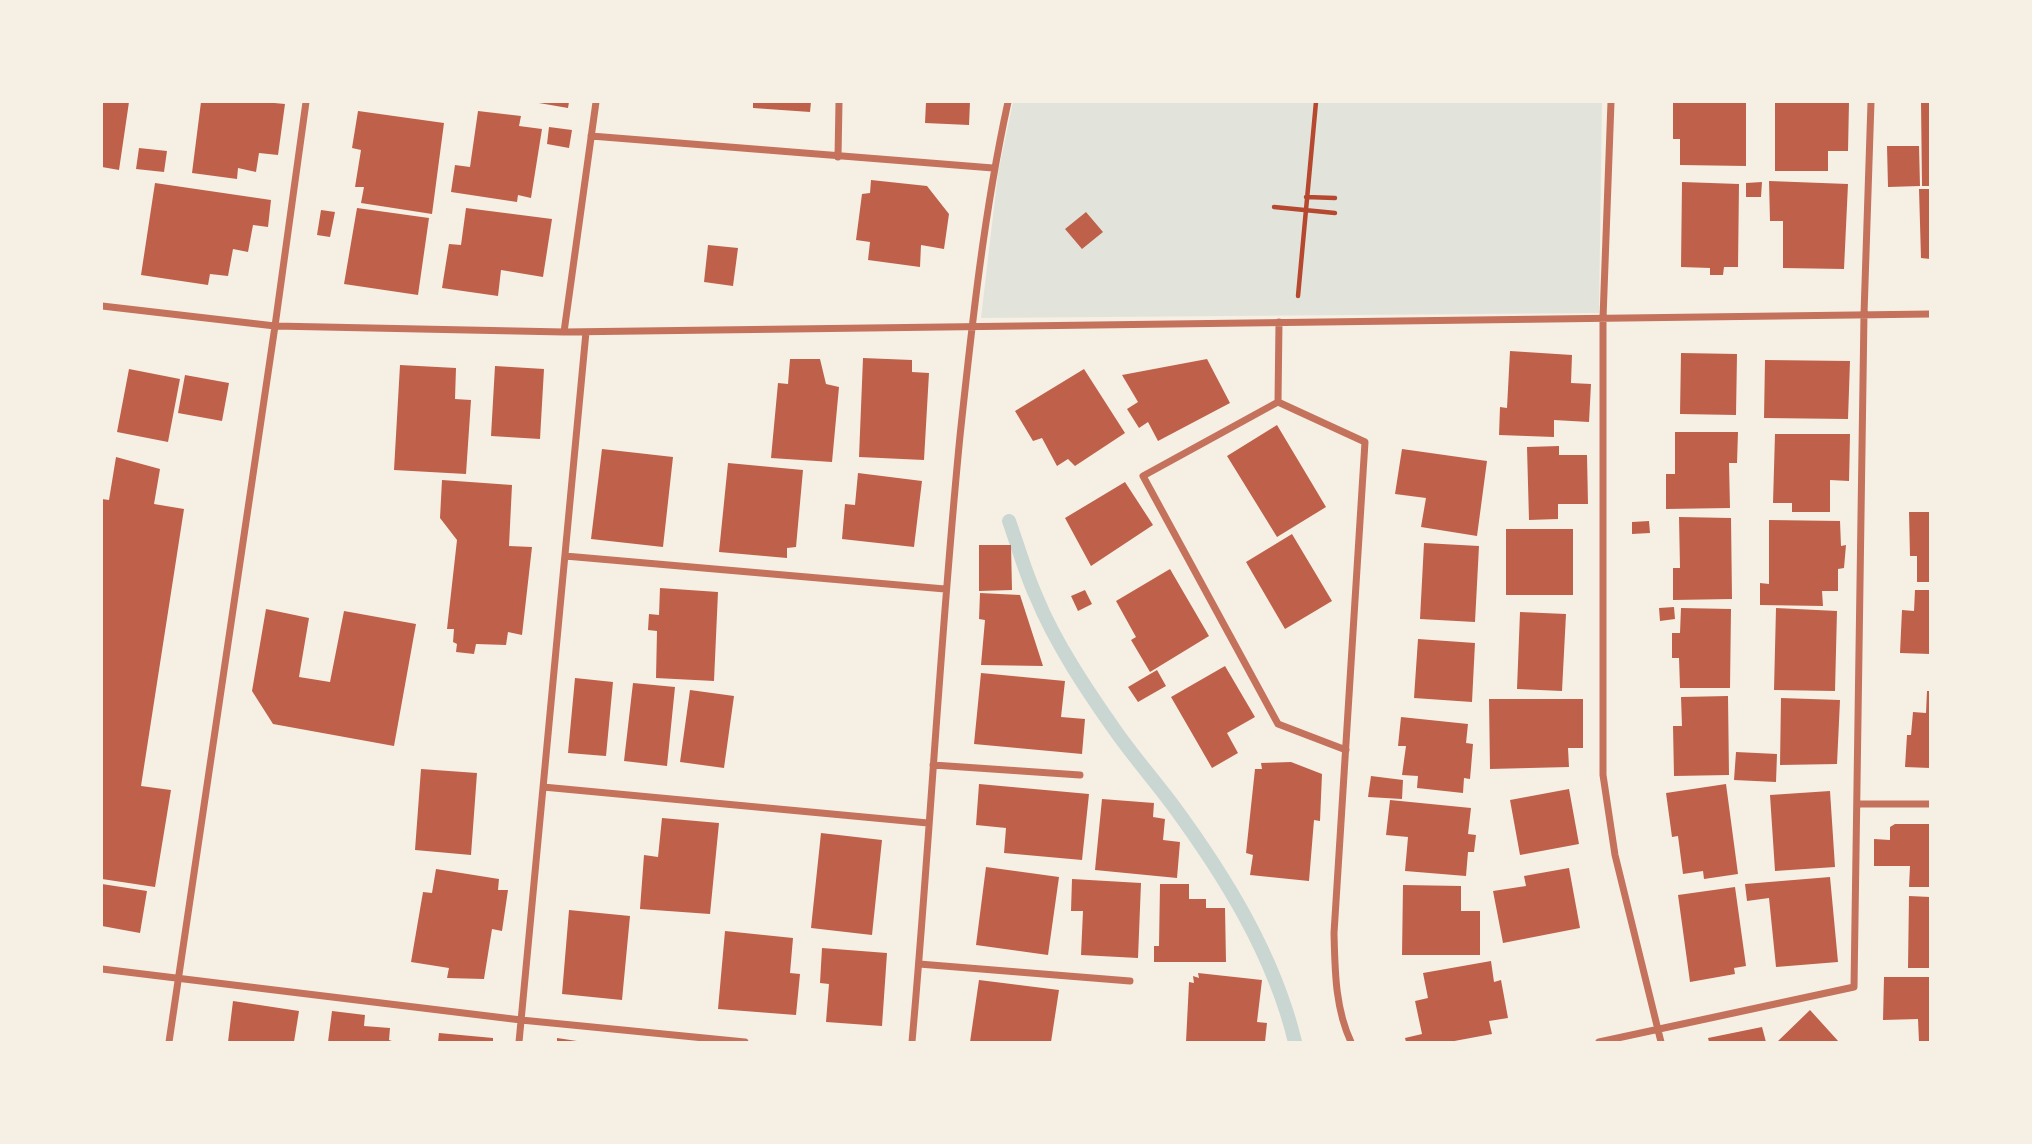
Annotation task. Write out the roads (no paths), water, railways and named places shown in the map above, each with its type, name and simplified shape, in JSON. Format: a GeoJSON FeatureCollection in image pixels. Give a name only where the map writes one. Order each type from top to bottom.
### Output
{"type":"FeatureCollection","features":[{"type":"Feature","properties":{"kind":"street"},"geometry":{"type":"LineString","coordinates":[[169,1042],[306,102]]}},
{"type":"Feature","properties":{"kind":"street"},"geometry":{"type":"LineString","coordinates":[[564,332],[596,102]]}},
{"type":"Feature","properties":{"kind":"street"},"geometry":{"type":"LineString","coordinates":[[838,157],[839,102]]}},
{"type":"Feature","properties":{"kind":"street"},"geometry":{"type":"LineString","coordinates":[[912,1042],[945,589],[972,325],[993,168],[1008,102]]}},
{"type":"Feature","properties":{"kind":"street"},"geometry":{"type":"LineString","coordinates":[[1611,102],[1603,318],[1603,775],[1615,855],[1661,1042]]}},
{"type":"Feature","properties":{"kind":"street"},"geometry":{"type":"LineString","coordinates":[[1599,1042],[1854,987],[1864,314],[1871,102]]}},
{"type":"Feature","properties":{"kind":"street"},"geometry":{"type":"LineString","coordinates":[[591,136],[993,168]]}},
{"type":"Feature","properties":{"kind":"street"},"geometry":{"type":"LineString","coordinates":[[102,306],[275,326],[564,332],[1930,314]]}},
{"type":"Feature","properties":{"kind":"street"},"geometry":{"type":"LineString","coordinates":[[1278,402],[1279,322]]}},
{"type":"Feature","properties":{"kind":"street"},"geometry":{"type":"LineString","coordinates":[[519,1042],[586,332]]}},
{"type":"Feature","properties":{"kind":"street"},"geometry":{"type":"LineString","coordinates":[[1278,402],[1365,442],[1334,933],[1336,986],[1345,1029],[1351,1042]]}},
{"type":"Feature","properties":{"kind":"street"},"geometry":{"type":"LineString","coordinates":[[1278,402],[1143,476],[1278,724],[1346,750]]}},
{"type":"Feature","properties":{"kind":"street"},"geometry":{"type":"LineString","coordinates":[[565,556],[945,589]]}},
{"type":"Feature","properties":{"kind":"street"},"geometry":{"type":"LineString","coordinates":[[933,765],[1080,775]]}},
{"type":"Feature","properties":{"kind":"street"},"geometry":{"type":"LineString","coordinates":[[543,787],[928,823]]}},
{"type":"Feature","properties":{"kind":"street"},"geometry":{"type":"LineString","coordinates":[[1857,804],[1930,804]]}},
{"type":"Feature","properties":{"kind":"street"},"geometry":{"type":"LineString","coordinates":[[919,964],[1130,981]]}},
{"type":"Feature","properties":{"kind":"street"},"geometry":{"type":"LineString","coordinates":[[102,969],[521,1020],[745,1042]]}},
{"type":"Feature","properties":{"kind":"waterway"},"geometry":{"type":"LineString","coordinates":[[1009,521],[1036,596],[1073,667],[1117,733],[1192,831],[1246,917],[1274,978],[1295,1042]]}}]}
